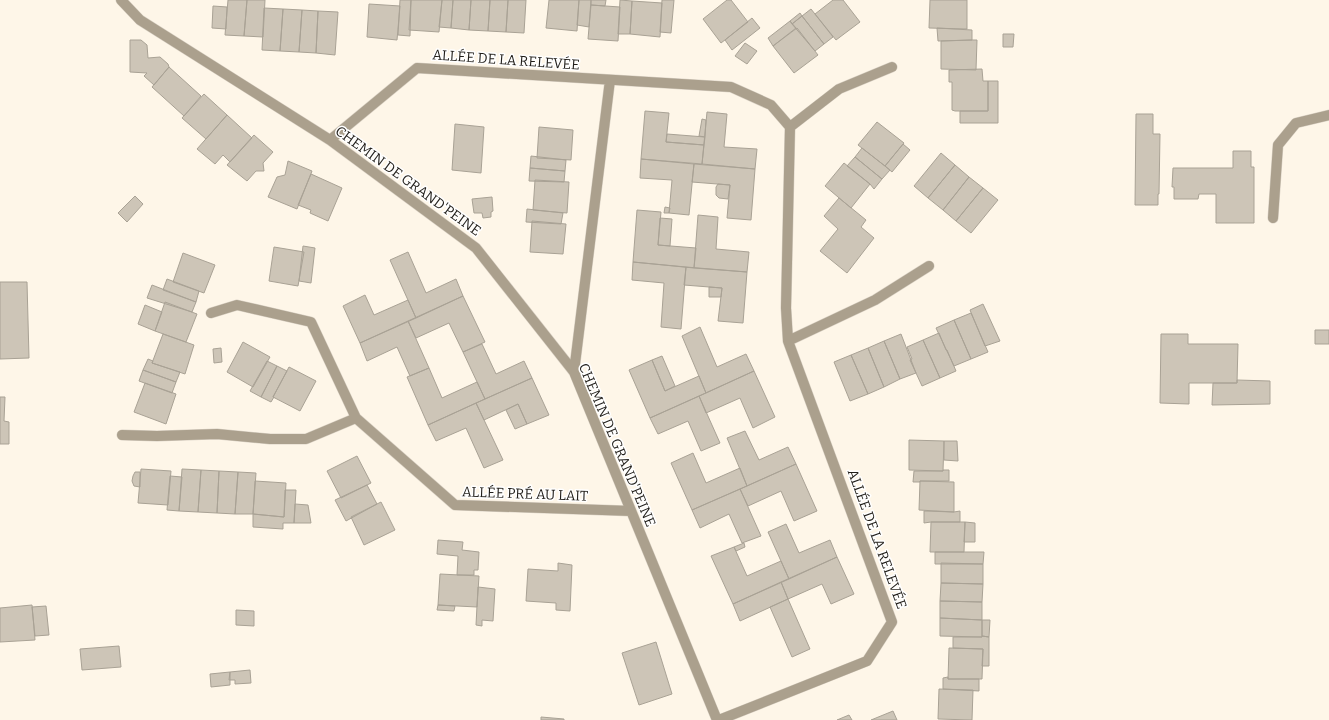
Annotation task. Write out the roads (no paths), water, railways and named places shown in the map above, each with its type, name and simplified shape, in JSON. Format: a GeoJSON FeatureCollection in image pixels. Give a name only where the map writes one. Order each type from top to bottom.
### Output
{"type":"FeatureCollection","features":[{"type":"Feature","properties":{"kind":"street","name":"CHEMIN DE GRAND'PEINE"},"geometry":{"type":"LineString","coordinates":[[121,0],[140,20],[330,140],[476,248],[574,372],[718,720]]}},
{"type":"Feature","properties":{"kind":"street","name":"ALLÉE DE LA RELEVÉE"},"geometry":{"type":"LineString","coordinates":[[330,140],[417,68],[731,87],[772,105],[790,127],[786,308],[788,341],[892,622],[866,661],[718,720]]}},
{"type":"Feature","properties":{"kind":"street"},"geometry":{"type":"LineString","coordinates":[[790,127],[838,89],[892,68]]}},
{"type":"Feature","properties":{"kind":"street"},"geometry":{"type":"LineString","coordinates":[[574,372],[610,80]]}},
{"type":"Feature","properties":{"kind":"street"},"geometry":{"type":"LineString","coordinates":[[1273,218],[1278,145],[1296,123],[1329,115]]}},
{"type":"Feature","properties":{"kind":"street"},"geometry":{"type":"LineString","coordinates":[[788,341],[875,300],[929,266]]}},
{"type":"Feature","properties":{"kind":"street","name":"ALLÉE PRÉ AU LAIT"},"geometry":{"type":"LineString","coordinates":[[211,313],[237,306],[311,322],[356,418],[455,506],[631,511]]}},
{"type":"Feature","properties":{"kind":"street"},"geometry":{"type":"LineString","coordinates":[[122,435],[157,436],[217,434],[270,439],[306,439],[356,418]]}}]}
